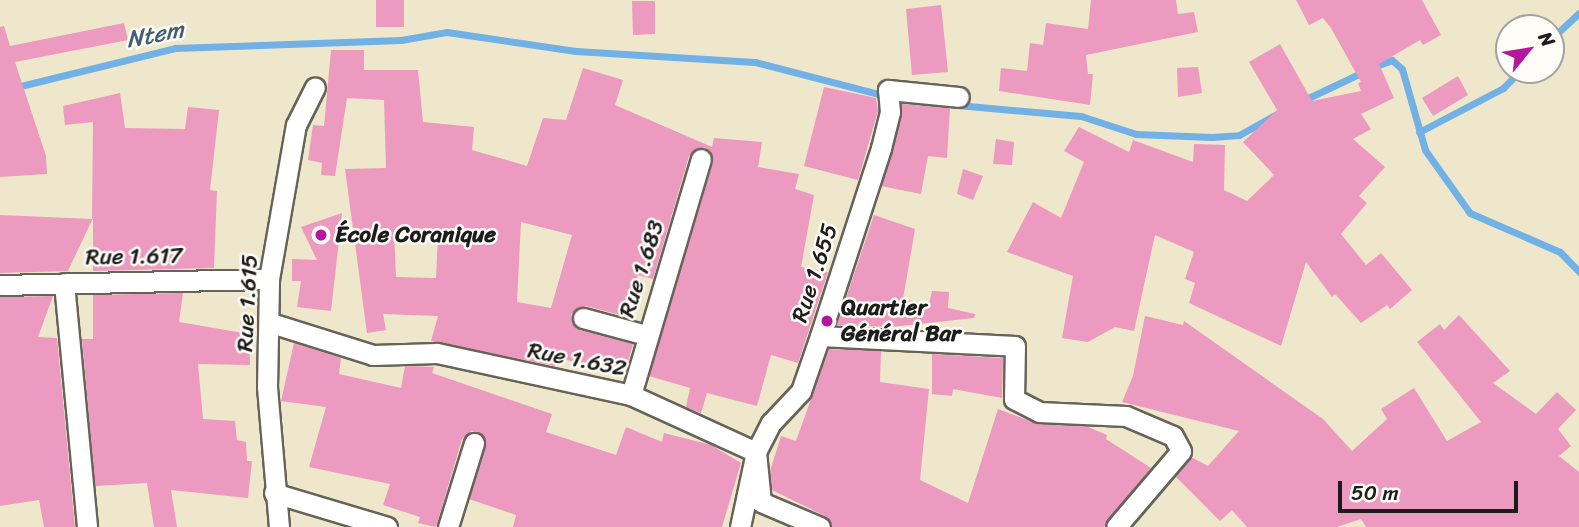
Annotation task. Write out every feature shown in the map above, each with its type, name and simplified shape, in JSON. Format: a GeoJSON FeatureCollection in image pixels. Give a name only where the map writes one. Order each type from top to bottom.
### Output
{"type":"FeatureCollection","features":[{"type":"Feature","properties":{"kind":"street","name":"Rue 1.615"},"geometry":{"type":"LineString","coordinates":[[279,527],[267,387],[271,323],[269,279],[296,125],[315,87]]}},
{"type":"Feature","properties":{"kind":"street","name":"Rue 1.655"},"geometry":{"type":"LineString","coordinates":[[740,527],[756,453],[771,423],[800,391],[820,336],[881,148],[890,112],[888,90],[959,97]]}},
{"type":"Feature","properties":{"kind":"street","name":"Rue 1.683"},"geometry":{"type":"LineString","coordinates":[[631,395],[646,335],[701,159]]}},
{"type":"Feature","properties":{"kind":"street","name":"Rue 1.617"},"geometry":{"type":"LineString","coordinates":[[0,285],[269,279]]}},
{"type":"Feature","properties":{"kind":"street"},"geometry":{"type":"LineString","coordinates":[[64,283],[87,527]]}},
{"type":"Feature","properties":{"kind":"street"},"geometry":{"type":"LineString","coordinates":[[583,318],[646,335]]}},
{"type":"Feature","properties":{"kind":"street","name":"Rue 1.632"},"geometry":{"type":"LineString","coordinates":[[271,323],[373,355],[436,353],[631,395],[756,453]]}},
{"type":"Feature","properties":{"kind":"street"},"geometry":{"type":"LineString","coordinates":[[820,336],[1015,346],[1014,399],[1039,412],[1126,416],[1173,436],[1181,451],[1116,527]]}},
{"type":"Feature","properties":{"kind":"street"},"geometry":{"type":"LineString","coordinates":[[449,527],[474,443]]}},
{"type":"Feature","properties":{"kind":"street"},"geometry":{"type":"LineString","coordinates":[[756,453],[761,502],[820,527]]}},
{"type":"Feature","properties":{"kind":"street"},"geometry":{"type":"LineString","coordinates":[[274,493],[387,527]]}},
{"type":"Feature","properties":{"kind":"building"},"geometry":{"type":"Polygon","coordinates":[[[376,0],[404,0],[404,27],[376,27],[376,0]]]}},
{"type":"Feature","properties":{"kind":"building"},"geometry":{"type":"Polygon","coordinates":[[[1091,0],[1176,0],[1178,14],[1194,12],[1198,32],[1086,55],[1088,74],[1093,74],[1090,105],[999,91],[1001,68],[1027,71],[1030,43],[1043,45],[1046,23],[1088,29],[1091,0]]]}},
{"type":"Feature","properties":{"kind":"building"},"geometry":{"type":"Polygon","coordinates":[[[1296,0],[1422,0],[1441,35],[1423,45],[1420,40],[1379,64],[1394,98],[1361,114],[1371,129],[1353,139],[1385,167],[1359,196],[1367,203],[1341,234],[1366,265],[1381,253],[1412,290],[1390,309],[1387,305],[1361,323],[1335,294],[1332,297],[1306,262],[1281,346],[1189,303],[1195,283],[1185,279],[1194,252],[1155,235],[1134,331],[1115,327],[1088,342],[1062,338],[1073,276],[1007,252],[1033,202],[1061,218],[1084,162],[1064,151],[1079,127],[1129,152],[1133,140],[1193,162],[1194,144],[1225,145],[1224,190],[1247,201],[1274,175],[1243,142],[1277,110],[1249,62],[1280,44],[1312,101],[1361,91],[1358,83],[1361,82],[1331,28],[1323,18],[1309,25],[1296,0]]]}},
{"type":"Feature","properties":{"kind":"building"},"geometry":{"type":"Polygon","coordinates":[[[632,1],[655,1],[655,34],[633,35],[632,1]]]}},
{"type":"Feature","properties":{"kind":"building"},"geometry":{"type":"Polygon","coordinates":[[[941,5],[948,72],[912,75],[906,9],[941,5]]]}},
{"type":"Feature","properties":{"kind":"building"},"geometry":{"type":"Polygon","coordinates":[[[124,23],[128,40],[15,62],[46,156],[47,174],[0,177],[0,27],[4,26],[10,46],[124,23]]]}},
{"type":"Feature","properties":{"kind":"building"},"geometry":{"type":"Polygon","coordinates":[[[331,50],[364,50],[364,70],[418,70],[423,122],[474,127],[472,150],[527,166],[543,118],[566,120],[583,68],[623,80],[615,105],[712,147],[714,138],[762,142],[758,167],[799,174],[795,189],[814,195],[801,267],[828,272],[798,363],[771,355],[757,406],[707,393],[701,413],[686,407],[690,388],[649,376],[713,162],[710,151],[704,147],[689,156],[653,279],[638,275],[624,316],[586,306],[571,314],[579,330],[633,344],[626,369],[613,366],[611,373],[557,357],[555,366],[431,341],[438,316],[383,314],[386,330],[367,333],[345,169],[386,168],[384,100],[347,98],[335,176],[321,175],[322,163],[308,160],[313,125],[324,126],[331,50]],[[521,222],[517,302],[551,308],[572,235],[521,222]],[[394,230],[396,277],[436,278],[438,236],[394,230]]]}},
{"type":"Feature","properties":{"kind":"building"},"geometry":{"type":"Polygon","coordinates":[[[1198,67],[1202,93],[1178,97],[1177,68],[1198,67]]]}},
{"type":"Feature","properties":{"kind":"building"},"geometry":{"type":"Polygon","coordinates":[[[1458,76],[1468,95],[1433,116],[1422,98],[1458,76]]]}},
{"type":"Feature","properties":{"kind":"building"},"geometry":{"type":"Polygon","coordinates":[[[824,87],[876,98],[878,111],[858,180],[804,166],[824,87]]]}},
{"type":"Feature","properties":{"kind":"building"},"geometry":{"type":"Polygon","coordinates":[[[120,93],[125,128],[185,129],[188,107],[219,110],[210,190],[217,191],[214,268],[93,271],[93,218],[68,271],[0,273],[0,215],[92,219],[93,122],[65,125],[63,106],[120,93]]]}},
{"type":"Feature","properties":{"kind":"building"},"geometry":{"type":"Polygon","coordinates":[[[902,104],[950,108],[947,158],[928,156],[921,194],[881,186],[902,104]]]}},
{"type":"Feature","properties":{"kind":"building"},"geometry":{"type":"Polygon","coordinates":[[[996,139],[1014,142],[1012,165],[993,164],[996,139]]]}},
{"type":"Feature","properties":{"kind":"building"},"geometry":{"type":"Polygon","coordinates":[[[963,169],[983,176],[973,200],[957,194],[963,169]]]}},
{"type":"Feature","properties":{"kind":"building"},"geometry":{"type":"Polygon","coordinates":[[[342,213],[331,311],[297,307],[301,281],[292,281],[292,259],[317,260],[301,227],[342,213]]]}},
{"type":"Feature","properties":{"kind":"building"},"geometry":{"type":"Polygon","coordinates":[[[874,215],[915,229],[903,299],[929,304],[932,291],[949,292],[948,308],[975,314],[974,318],[891,327],[837,325],[874,215]]]}},
{"type":"Feature","properties":{"kind":"building"},"geometry":{"type":"Polygon","coordinates":[[[183,293],[179,322],[249,334],[250,365],[198,364],[203,419],[235,421],[237,440],[246,442],[247,461],[252,461],[248,498],[171,490],[177,527],[154,527],[147,483],[95,486],[82,339],[93,339],[93,295],[183,293]]]}},
{"type":"Feature","properties":{"kind":"building"},"geometry":{"type":"Polygon","coordinates":[[[53,296],[38,337],[57,338],[75,527],[44,527],[39,500],[0,506],[0,297],[53,296]]]}},
{"type":"Feature","properties":{"kind":"building"},"geometry":{"type":"Polygon","coordinates":[[[1459,315],[1510,371],[1493,383],[1536,414],[1557,392],[1576,410],[1558,429],[1571,446],[1559,456],[1579,472],[1579,527],[1366,527],[1361,519],[1337,527],[1247,527],[1232,510],[1220,521],[1176,477],[1191,457],[1208,466],[1239,431],[1122,402],[1133,376],[1145,316],[1183,325],[1184,321],[1323,419],[1352,451],[1387,419],[1381,409],[1414,388],[1447,441],[1481,422],[1417,342],[1440,324],[1444,330],[1459,315]]]}},
{"type":"Feature","properties":{"kind":"building"},"geometry":{"type":"Polygon","coordinates":[[[294,343],[341,358],[339,374],[401,388],[405,366],[434,367],[432,373],[552,414],[546,432],[616,455],[626,427],[662,442],[664,433],[711,445],[741,463],[722,527],[513,527],[516,515],[469,499],[486,441],[472,431],[462,439],[436,527],[418,523],[420,517],[383,505],[390,484],[309,467],[326,407],[281,401],[294,343]]]}},
{"type":"Feature","properties":{"kind":"building"},"geometry":{"type":"Polygon","coordinates":[[[829,349],[881,351],[880,382],[929,389],[920,480],[968,503],[998,409],[1038,424],[1086,426],[1107,435],[1106,439],[1151,468],[1104,527],[832,527],[825,516],[772,490],[770,471],[781,436],[796,441],[829,349]]]}},
{"type":"Feature","properties":{"kind":"building"},"geometry":{"type":"Polygon","coordinates":[[[932,354],[1003,358],[1002,398],[953,389],[952,396],[932,394],[932,354]]]}},
{"type":"Feature","properties":{"kind":"waterway"},"geometry":{"type":"LineString","coordinates":[[1565,26],[1579,13]]}},
{"type":"Feature","properties":{"kind":"waterway","name":"Ntem"},"geometry":{"type":"LineString","coordinates":[[0,91],[175,48],[401,40],[447,32],[576,51],[755,62],[886,96]]}},
{"type":"Feature","properties":{"kind":"waterway"},"geometry":{"type":"LineString","coordinates":[[1373,67],[1392,60],[1402,69],[1425,150],[1470,213],[1560,252],[1579,272]]}},
{"type":"Feature","properties":{"kind":"waterway"},"geometry":{"type":"LineString","coordinates":[[1304,100],[1363,72]]}},
{"type":"Feature","properties":{"kind":"waterway"},"geometry":{"type":"LineString","coordinates":[[1419,132],[1507,84]]}},
{"type":"Feature","properties":{"kind":"waterway"},"geometry":{"type":"LineString","coordinates":[[957,105],[1081,116],[1136,134],[1212,137],[1239,135],[1275,115]]}},
{"type":"Feature","properties":{"kind":"place","name":"École Coranique"},"geometry":{"type":"Point","coordinates":[321,235]}},
{"type":"Feature","properties":{"kind":"place","name":"Quartier Général Bar"},"geometry":{"type":"Point","coordinates":[827,321]}}]}
